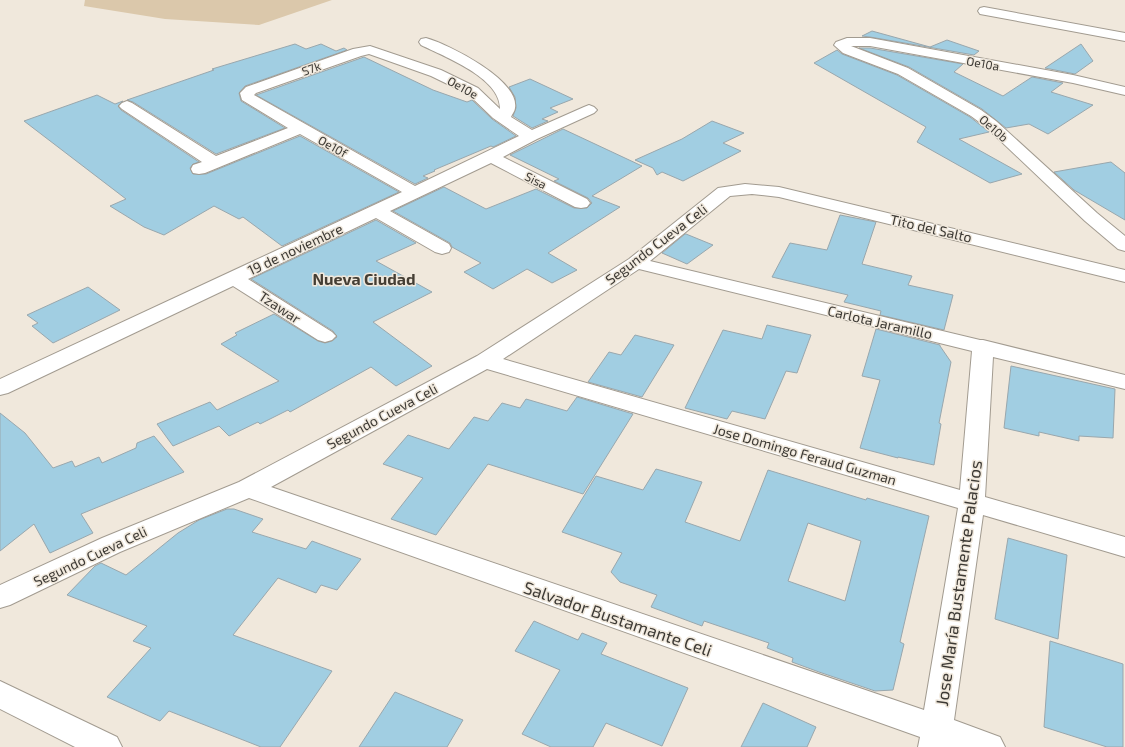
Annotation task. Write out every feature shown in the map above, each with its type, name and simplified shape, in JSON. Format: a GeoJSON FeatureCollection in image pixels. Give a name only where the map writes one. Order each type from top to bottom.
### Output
{"type":"FeatureCollection","features":[{"type":"Feature","properties":{"kind":"street"},"geometry":{"type":"LineString","coordinates":[[984,11],[1125,37]]}},
{"type":"Feature","properties":{"kind":"street"},"geometry":{"type":"LineString","coordinates":[[426,42],[478,70],[494,81],[501,89],[506,99],[508,108],[503,118]]}},
{"type":"Feature","properties":{"kind":"street","name":"Oe10a"},"geometry":{"type":"LineString","coordinates":[[841,45],[847,42],[870,42],[1073,79],[1125,91]]}},
{"type":"Feature","properties":{"kind":"street","name":"Oe10b"},"geometry":{"type":"LineString","coordinates":[[841,45],[848,50],[902,71],[976,113],[991,124],[1090,217],[1125,245]]}},
{"type":"Feature","properties":{"kind":"street","name":"S7k"},"geometry":{"type":"LineString","coordinates":[[251,100],[247,97],[247,93],[251,90],[358,52],[370,50],[384,56]]}},
{"type":"Feature","properties":{"kind":"street","name":"Oe10e"},"geometry":{"type":"LineString","coordinates":[[384,56],[438,74],[473,92],[482,98],[486,105],[530,136]]}},
{"type":"Feature","properties":{"kind":"street","name":"Oe10f"},"geometry":{"type":"LineString","coordinates":[[251,100],[415,192]]}},
{"type":"Feature","properties":{"kind":"street"},"geometry":{"type":"LineString","coordinates":[[127,106],[215,163]]}},
{"type":"Feature","properties":{"kind":"street","name":"19 de noviembre"},"geometry":{"type":"LineString","coordinates":[[0,388],[490,157],[530,136],[589,110]]}},
{"type":"Feature","properties":{"kind":"street"},"geometry":{"type":"LineString","coordinates":[[199,169],[301,128]]}},
{"type":"Feature","properties":{"kind":"street","name":"Sisa"},"geometry":{"type":"LineString","coordinates":[[490,157],[581,203]]}},
{"type":"Feature","properties":{"kind":"street","name":"Tito del Salto"},"geometry":{"type":"LineString","coordinates":[[736,189],[751,188],[779,192],[1125,276]]}},
{"type":"Feature","properties":{"kind":"street","name":"Segundo Cueva Celi"},"geometry":{"type":"LineString","coordinates":[[0,597],[110,545],[248,488],[485,361],[636,263],[724,192],[736,189]]}},
{"type":"Feature","properties":{"kind":"street"},"geometry":{"type":"LineString","coordinates":[[376,211],[442,248]]}},
{"type":"Feature","properties":{"kind":"street","name":"Carlota Jaramillo"},"geometry":{"type":"LineString","coordinates":[[636,263],[983,346],[1125,382]]}},
{"type":"Feature","properties":{"kind":"street","name":"Tzawar"},"geometry":{"type":"LineString","coordinates":[[234,278],[325,336]]}},
{"type":"Feature","properties":{"kind":"street","name":"Jose María Bustamente Palacios"},"geometry":{"type":"LineString","coordinates":[[936,738],[972,503],[983,346]]}},
{"type":"Feature","properties":{"kind":"street","name":"Jose Domingo Feraud Guzman"},"geometry":{"type":"LineString","coordinates":[[485,361],[1125,547]]}},
{"type":"Feature","properties":{"kind":"street","name":"Salvador Bustamante Celi"},"geometry":{"type":"LineString","coordinates":[[248,488],[936,738],[989,747]]}},
{"type":"Feature","properties":{"kind":"street"},"geometry":{"type":"LineString","coordinates":[[0,694],[106,747]]}},
{"type":"Feature","properties":{"kind":"shaded area"},"geometry":{"type":"Polygon","coordinates":[[[85,0],[332,0],[259,25],[165,19],[84,6],[85,0]]]}},
{"type":"Feature","properties":{"kind":"building"},"geometry":{"type":"Polygon","coordinates":[[[872,31],[930,47],[947,40],[979,51],[974,55],[862,36],[872,31]]]}},
{"type":"Feature","properties":{"kind":"building"},"geometry":{"type":"Polygon","coordinates":[[[295,44],[306,49],[321,44],[336,51],[344,48],[347,50],[245,86],[239,93],[241,101],[285,128],[216,154],[133,102],[127,100],[214,70],[212,69],[295,44]]]}},
{"type":"Feature","properties":{"kind":"building"},"geometry":{"type":"Polygon","coordinates":[[[1081,44],[1093,61],[1075,74],[1045,68],[1081,44]]]}},
{"type":"Feature","properties":{"kind":"building"},"geometry":{"type":"Polygon","coordinates":[[[859,48],[870,48],[963,64],[954,72],[1003,96],[1032,77],[1063,83],[1051,92],[1093,105],[1048,134],[1029,124],[1006,128],[982,109],[909,67],[859,48]]]}},
{"type":"Feature","properties":{"kind":"building"},"geometry":{"type":"Polygon","coordinates":[[[837,50],[842,54],[897,75],[970,117],[989,132],[959,139],[1022,174],[990,183],[917,142],[926,127],[814,63],[837,50]]]}},
{"type":"Feature","properties":{"kind":"building"},"geometry":{"type":"Polygon","coordinates":[[[364,57],[433,90],[467,102],[472,100],[492,119],[516,136],[493,147],[491,146],[434,170],[435,171],[423,176],[428,178],[415,184],[256,95],[364,57]]]}},
{"type":"Feature","properties":{"kind":"building"},"geometry":{"type":"Polygon","coordinates":[[[530,79],[573,99],[550,108],[558,112],[542,119],[548,121],[532,128],[513,116],[516,108],[515,97],[509,87],[530,79]]]}},
{"type":"Feature","properties":{"kind":"building"},"geometry":{"type":"Polygon","coordinates":[[[97,95],[115,104],[123,101],[118,106],[121,110],[199,162],[193,164],[190,168],[193,174],[206,174],[300,136],[399,192],[282,246],[243,217],[239,219],[214,206],[164,235],[144,227],[110,206],[126,199],[24,121],[97,95]]]}},
{"type":"Feature","properties":{"kind":"building"},"geometry":{"type":"Polygon","coordinates":[[[712,121],[744,133],[723,143],[741,151],[683,181],[662,172],[657,175],[653,168],[635,160],[682,139],[712,121]]]}},
{"type":"Feature","properties":{"kind":"building"},"geometry":{"type":"Polygon","coordinates":[[[563,129],[642,166],[592,196],[620,207],[548,253],[577,270],[552,283],[527,269],[493,289],[464,272],[481,263],[452,247],[450,243],[393,211],[444,187],[486,209],[536,189],[574,208],[587,208],[592,203],[588,198],[554,181],[559,179],[510,155],[563,129]]]}},
{"type":"Feature","properties":{"kind":"building"},"geometry":{"type":"Polygon","coordinates":[[[1111,162],[1125,173],[1125,220],[1074,190],[1054,172],[1111,162]]]}},
{"type":"Feature","properties":{"kind":"building"},"geometry":{"type":"Polygon","coordinates":[[[840,215],[876,222],[862,264],[912,276],[908,285],[953,295],[944,330],[880,315],[881,311],[844,302],[848,295],[772,277],[790,243],[827,250],[840,215]]]}},
{"type":"Feature","properties":{"kind":"building"},"geometry":{"type":"Polygon","coordinates":[[[376,220],[416,243],[376,261],[432,292],[373,322],[432,366],[396,386],[371,367],[290,412],[288,410],[260,424],[258,422],[229,436],[219,426],[173,446],[157,424],[210,402],[217,410],[279,381],[221,344],[237,335],[235,333],[274,314],[318,341],[325,343],[332,341],[337,337],[333,331],[251,279],[376,220]]]}},
{"type":"Feature","properties":{"kind":"building"},"geometry":{"type":"Polygon","coordinates":[[[685,234],[713,245],[687,264],[662,253],[685,234]]]}},
{"type":"Feature","properties":{"kind":"building"},"geometry":{"type":"Polygon","coordinates":[[[88,287],[120,310],[53,343],[32,326],[38,323],[27,315],[88,287]]]}},
{"type":"Feature","properties":{"kind":"building"},"geometry":{"type":"Polygon","coordinates":[[[767,325],[811,335],[797,373],[786,371],[765,419],[732,411],[727,419],[685,408],[723,330],[762,339],[767,325]]]}},
{"type":"Feature","properties":{"kind":"building"},"geometry":{"type":"Polygon","coordinates":[[[876,329],[940,345],[951,362],[939,423],[941,424],[934,465],[898,458],[860,448],[880,380],[862,376],[876,329]]]}},
{"type":"Feature","properties":{"kind":"building"},"geometry":{"type":"Polygon","coordinates":[[[635,335],[674,345],[642,397],[588,382],[609,352],[621,355],[635,335]]]}},
{"type":"Feature","properties":{"kind":"building"},"geometry":{"type":"Polygon","coordinates":[[[1011,366],[1115,389],[1113,438],[1079,436],[1079,441],[1039,432],[1039,436],[1004,428],[1011,366]]]}},
{"type":"Feature","properties":{"kind":"building"},"geometry":{"type":"Polygon","coordinates":[[[577,397],[633,414],[583,494],[488,464],[436,535],[391,519],[423,478],[383,464],[408,435],[449,449],[474,417],[488,421],[502,403],[520,408],[526,399],[567,411],[577,397]]]}},
{"type":"Feature","properties":{"kind":"building"},"geometry":{"type":"Polygon","coordinates":[[[0,413],[25,433],[53,468],[72,461],[75,467],[99,457],[102,463],[136,448],[137,443],[154,436],[184,472],[81,514],[93,533],[50,553],[34,524],[0,551],[0,413]]]}},
{"type":"Feature","properties":{"kind":"building"},"geometry":{"type":"Polygon","coordinates":[[[656,469],[702,482],[685,522],[740,541],[768,470],[866,500],[867,498],[929,516],[900,642],[904,644],[893,690],[875,691],[819,672],[792,662],[793,658],[767,648],[769,643],[704,621],[702,626],[651,607],[657,595],[620,582],[611,572],[622,553],[562,532],[596,476],[643,490],[656,469]],[[808,523],[788,581],[845,601],[861,541],[808,523]]]}},
{"type":"Feature","properties":{"kind":"building"},"geometry":{"type":"Polygon","coordinates":[[[227,509],[234,509],[263,519],[252,532],[306,549],[312,541],[361,559],[337,590],[321,585],[316,593],[278,578],[233,635],[332,671],[280,747],[261,747],[169,711],[160,721],[107,697],[151,648],[133,641],[147,626],[67,595],[95,566],[101,563],[126,575],[178,533],[199,520],[227,509]]]}},
{"type":"Feature","properties":{"kind":"building"},"geometry":{"type":"Polygon","coordinates":[[[1008,538],[1067,555],[1058,639],[995,619],[1008,538]]]}},
{"type":"Feature","properties":{"kind":"building"},"geometry":{"type":"Polygon","coordinates":[[[534,621],[578,640],[582,633],[607,643],[601,654],[688,688],[662,746],[606,723],[593,747],[551,747],[522,734],[560,670],[515,651],[534,621]]]}},
{"type":"Feature","properties":{"kind":"building"},"geometry":{"type":"Polygon","coordinates":[[[1050,641],[1123,664],[1123,747],[1107,747],[1044,727],[1050,641]]]}},
{"type":"Feature","properties":{"kind":"building"},"geometry":{"type":"Polygon","coordinates":[[[395,692],[463,720],[447,747],[359,747],[395,692]]]}},
{"type":"Feature","properties":{"kind":"building"},"geometry":{"type":"Polygon","coordinates":[[[763,703],[816,727],[807,747],[741,747],[763,703]]]}},
{"type":"Feature","properties":{"kind":"district","name":"Nueva Ciudad"},"geometry":{"type":"Point","coordinates":[364,278]}}]}
